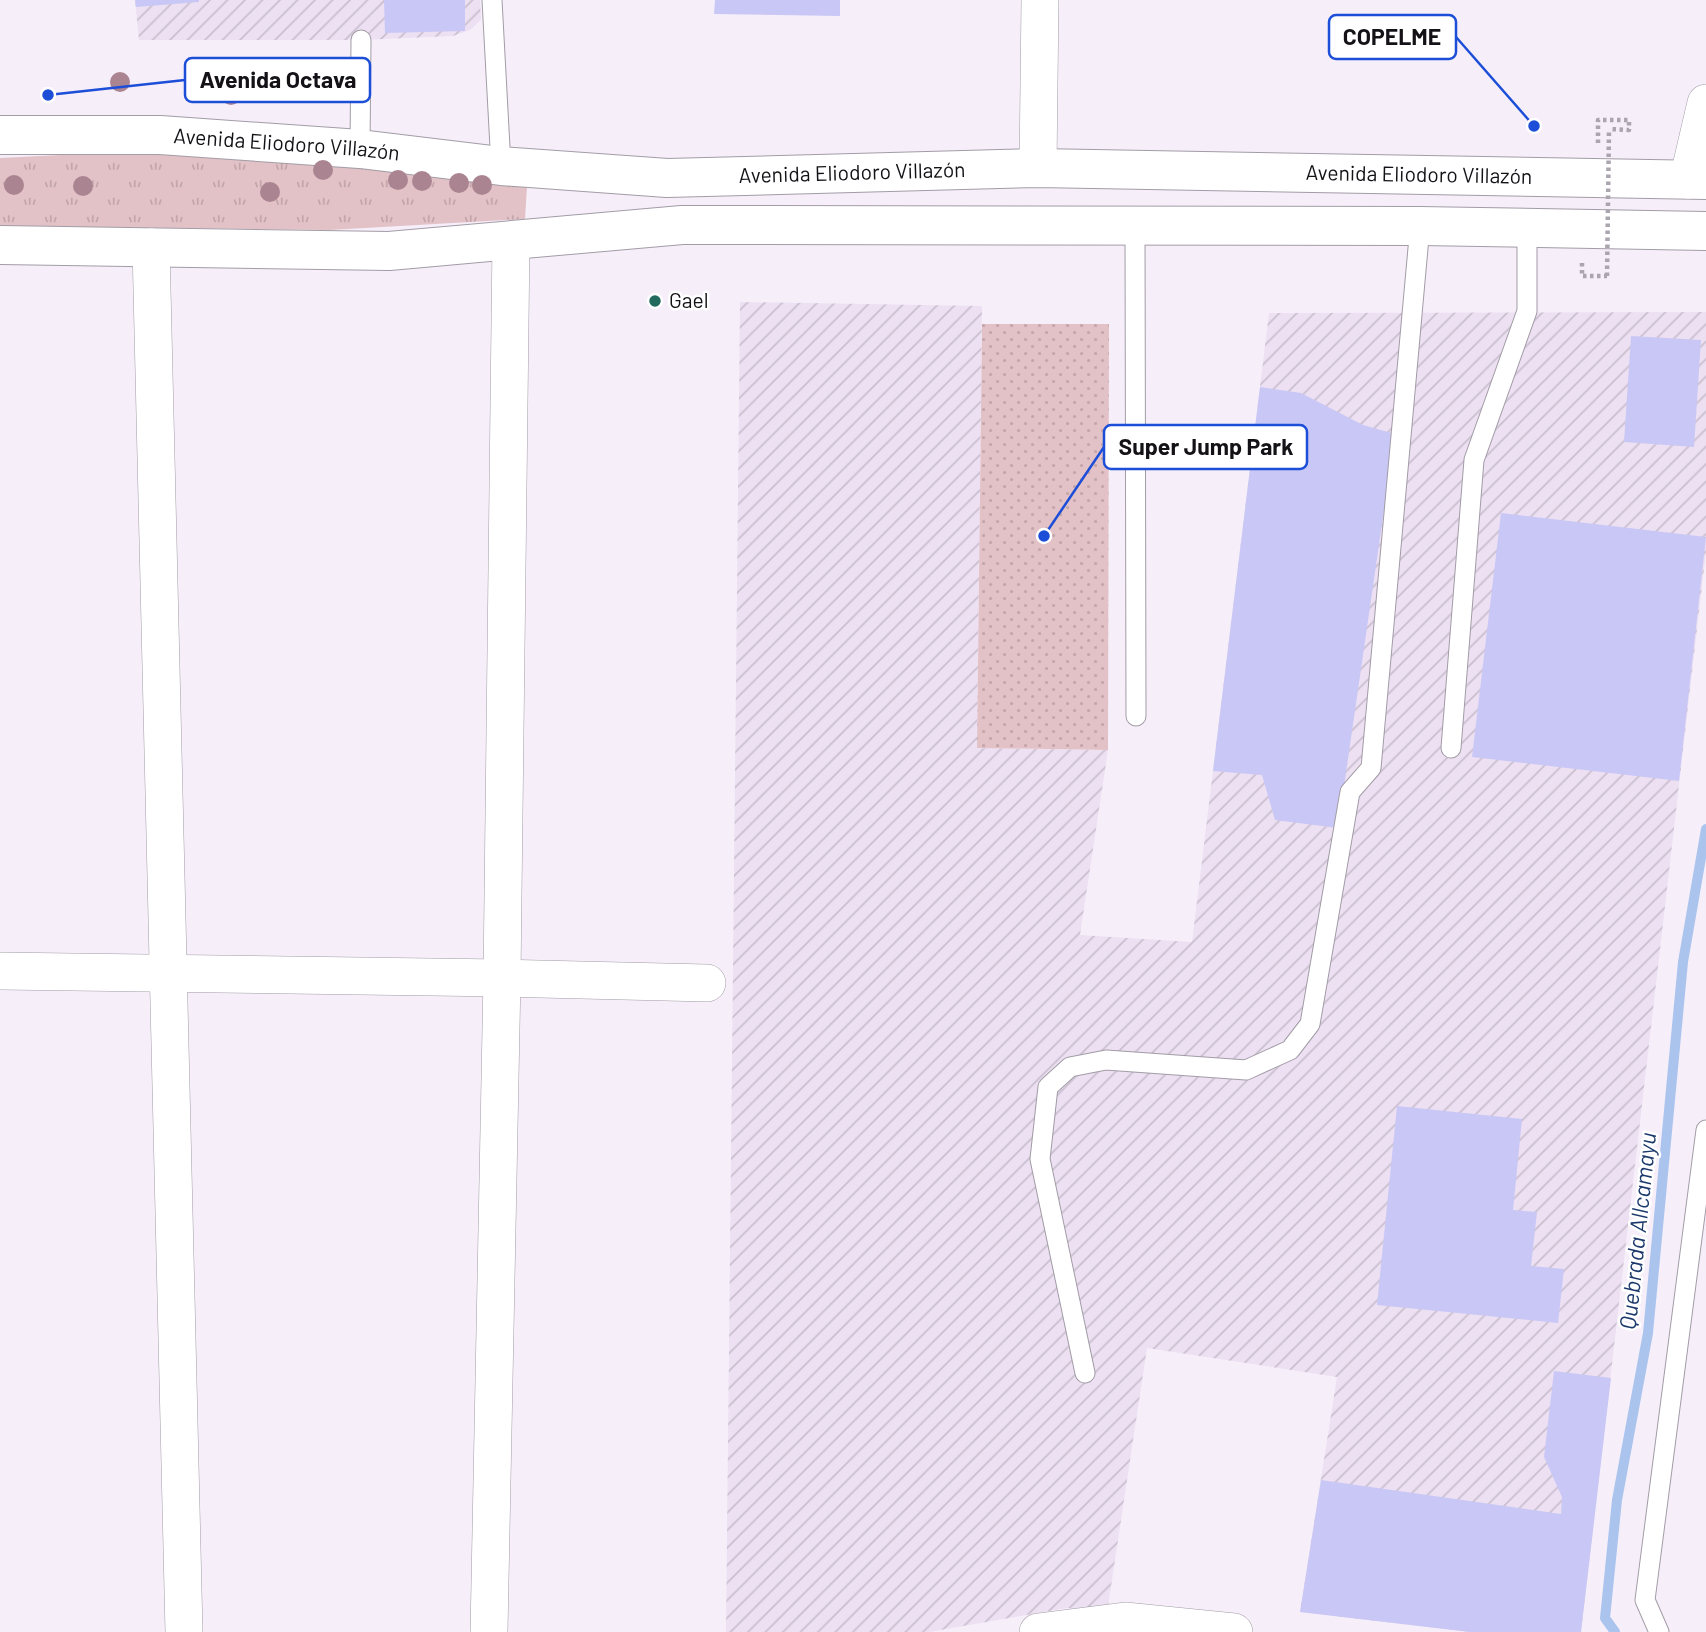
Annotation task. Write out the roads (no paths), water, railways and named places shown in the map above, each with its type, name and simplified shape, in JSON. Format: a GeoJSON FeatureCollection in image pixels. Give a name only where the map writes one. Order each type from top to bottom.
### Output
{"type":"FeatureCollection","features":[{"type":"Feature","properties":{"kind":"highway","name":"Avenida Eliodoro Villazón"},"geometry":{"type":"LineString","coordinates":[[0,135],[160,135],[360,149],[502,166],[667,178],[1038,168],[1697,180]]}},
{"type":"Feature","properties":{"kind":"highway"},"geometry":{"type":"LineString","coordinates":[[0,245],[389,251],[682,225],[1420,226],[1706,232]]}},
{"type":"Feature","properties":{"kind":"street"},"geometry":{"type":"LineString","coordinates":[[1038,168],[1040,0]]}},
{"type":"Feature","properties":{"kind":"street"},"geometry":{"type":"LineString","coordinates":[[1697,180],[1706,103]]}},
{"type":"Feature","properties":{"kind":"street"},"geometry":{"type":"LineString","coordinates":[[489,1632],[502,978],[511,242]]}},
{"type":"Feature","properties":{"kind":"street"},"geometry":{"type":"LineString","coordinates":[[151,247],[184,1632]]}},
{"type":"Feature","properties":{"kind":"street"},"geometry":{"type":"LineString","coordinates":[[0,971],[707,983]]}},
{"type":"Feature","properties":{"kind":"street"},"geometry":{"type":"LineString","coordinates":[[1038,1632],[1125,1621],[1234,1632]]}},
{"type":"Feature","properties":{"kind":"lane"},"geometry":{"type":"LineString","coordinates":[[492,0],[502,166]]}},
{"type":"Feature","properties":{"kind":"lane"},"geometry":{"type":"LineString","coordinates":[[360,149],[361,40]]}},
{"type":"Feature","properties":{"kind":"lane"},"geometry":{"type":"LineString","coordinates":[[1135,225],[1136,716]]}},
{"type":"Feature","properties":{"kind":"lane"},"geometry":{"type":"LineString","coordinates":[[1085,1373],[1040,1159],[1048,1087],[1070,1067],[1106,1060],[1246,1070],[1290,1051],[1310,1024],[1350,792],[1371,768],[1420,226]]}},
{"type":"Feature","properties":{"kind":"lane"},"geometry":{"type":"LineString","coordinates":[[1451,748],[1474,460],[1527,311],[1527,230]]}},
{"type":"Feature","properties":{"kind":"lane"},"geometry":{"type":"LineString","coordinates":[[1659,1632],[1645,1600],[1706,1130]]}},
{"type":"Feature","properties":{"kind":"waterway","name":"Quebrada Allcamayu"},"geometry":{"type":"LineString","coordinates":[[1615,1632],[1605,1618],[1617,1500],[1648,1333],[1683,962],[1706,829]]}},
{"type":"Feature","properties":{"kind":"place","name":"Avenida Octava"},"geometry":{"type":"Point","coordinates":[48,95]}},
{"type":"Feature","properties":{"kind":"place","name":"COPELME"},"geometry":{"type":"Point","coordinates":[1534,126]}},
{"type":"Feature","properties":{"kind":"place","name":"Gael"},"geometry":{"type":"Point","coordinates":[655,301]}},
{"type":"Feature","properties":{"kind":"place","name":"Super Jump Park"},"geometry":{"type":"Point","coordinates":[1044,536]}}]}
